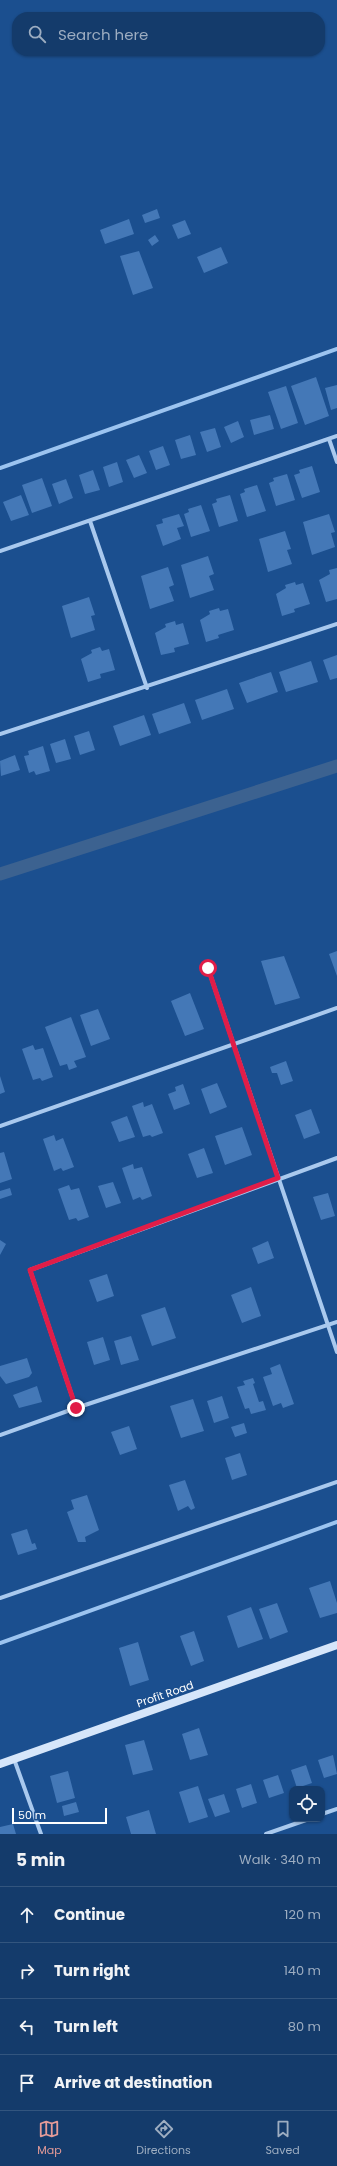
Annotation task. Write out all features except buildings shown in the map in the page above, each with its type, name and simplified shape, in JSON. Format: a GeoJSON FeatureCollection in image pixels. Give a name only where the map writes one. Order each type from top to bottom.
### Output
{"type":"FeatureCollection","features":[{"type":"Feature","properties":{"kind":"street"},"geometry":{"type":"LineString","coordinates":[[0,551],[337,436]]}},
{"type":"Feature","properties":{"kind":"street"},"geometry":{"type":"LineString","coordinates":[[329,439],[337,462]]}},
{"type":"Feature","properties":{"kind":"street"},"geometry":{"type":"LineString","coordinates":[[90,520],[147,688]]}},
{"type":"Feature","properties":{"kind":"street"},"geometry":{"type":"LineString","coordinates":[[0,734],[147,688],[337,624]]}},
{"type":"Feature","properties":{"kind":"street"},"geometry":{"type":"LineString","coordinates":[[208,968],[337,1352]]}},
{"type":"Feature","properties":{"kind":"street"},"geometry":{"type":"LineString","coordinates":[[0,1126],[337,1008]]}},
{"type":"Feature","properties":{"kind":"street"},"geometry":{"type":"LineString","coordinates":[[76,1408],[30,1270],[278,1178],[337,1158]]}},
{"type":"Feature","properties":{"kind":"street"},"geometry":{"type":"LineString","coordinates":[[0,1435],[76,1408],[337,1322]]}},
{"type":"Feature","properties":{"kind":"street"},"geometry":{"type":"LineString","coordinates":[[0,1598],[337,1482]]}},
{"type":"Feature","properties":{"kind":"street","name":"Profit Road"},"geometry":{"type":"LineString","coordinates":[[0,1764],[337,1645]]}},
{"type":"Feature","properties":{"kind":"street"},"geometry":{"type":"LineString","coordinates":[[14,1759],[41,1834]]}},
{"type":"Feature","properties":{"kind":"street"},"geometry":{"type":"LineString","coordinates":[[325,1813],[337,1809]]}},
{"type":"Feature","properties":{"kind":"street"},"geometry":{"type":"LineString","coordinates":[[266,1834],[300,1822]]}},
{"type":"Feature","properties":{"kind":"waterway"},"geometry":{"type":"LineString","coordinates":[[0,468],[337,349]]}},
{"type":"Feature","properties":{"kind":"waterway"},"geometry":{"type":"LineString","coordinates":[[0,874],[337,766]]}},
{"type":"Feature","properties":{"kind":"waterway"},"geometry":{"type":"LineString","coordinates":[[0,1643],[337,1522]]}},
{"type":"Feature","properties":{"kind":"route"},"geometry":{"type":"LineString","coordinates":[[76,1408],[30,1270],[278,1178],[208,968]]}}]}
